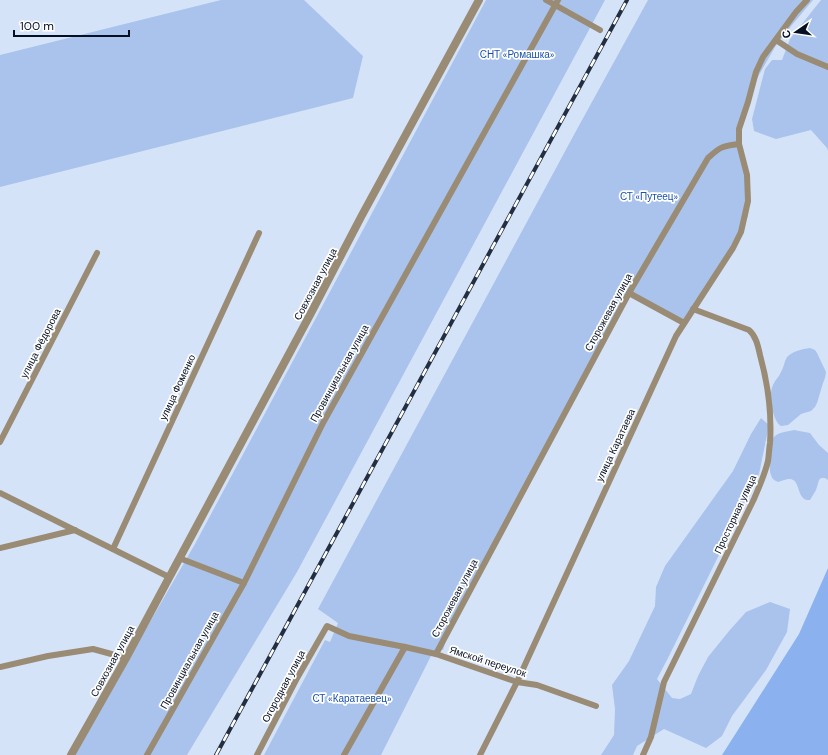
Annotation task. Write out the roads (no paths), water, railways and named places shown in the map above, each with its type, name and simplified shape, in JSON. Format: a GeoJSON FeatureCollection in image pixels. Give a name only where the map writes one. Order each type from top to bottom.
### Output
{"type":"FeatureCollection","features":[{"type":"Feature","properties":{"kind":"street","name":"Совхозная улица"},"geometry":{"type":"LineString","coordinates":[[71,755],[126,658],[361,216],[479,0]]}},
{"type":"Feature","properties":{"kind":"street"},"geometry":{"type":"LineString","coordinates":[[546,0],[556,2],[600,30]]}},
{"type":"Feature","properties":{"kind":"street"},"geometry":{"type":"LineString","coordinates":[[739,144],[739,129],[756,72],[763,57],[796,12],[807,0]]}},
{"type":"Feature","properties":{"kind":"street","name":"Провинциальная улица"},"geometry":{"type":"LineString","coordinates":[[147,755],[244,583],[323,423],[556,2]]}},
{"type":"Feature","properties":{"kind":"street"},"geometry":{"type":"LineString","coordinates":[[776,40],[797,54],[828,67]]}},
{"type":"Feature","properties":{"kind":"street","name":"Сторожевая улица"},"geometry":{"type":"LineString","coordinates":[[436,654],[629,293],[708,158],[719,148],[739,144]]}},
{"type":"Feature","properties":{"kind":"street","name":"улица Каратаева"},"geometry":{"type":"LineString","coordinates":[[480,755],[517,682],[676,336],[733,248],[741,232],[748,201],[747,175],[739,144]]}},
{"type":"Feature","properties":{"kind":"street","name":"улица Фоменко"},"geometry":{"type":"LineString","coordinates":[[113,549],[259,233]]}},
{"type":"Feature","properties":{"kind":"street","name":"улица Фёдорова"},"geometry":{"type":"LineString","coordinates":[[0,442],[97,253]]}},
{"type":"Feature","properties":{"kind":"street"},"geometry":{"type":"LineString","coordinates":[[629,293],[684,323]]}},
{"type":"Feature","properties":{"kind":"street","name":"Просторная улица"},"geometry":{"type":"LineString","coordinates":[[643,755],[651,737],[664,682],[754,499],[765,474],[768,461],[771,426],[769,399],[763,365],[753,333],[749,330],[693,309]]}},
{"type":"Feature","properties":{"kind":"street"},"geometry":{"type":"LineString","coordinates":[[0,493],[169,577]]}},
{"type":"Feature","properties":{"kind":"street"},"geometry":{"type":"LineString","coordinates":[[0,548],[75,530]]}},
{"type":"Feature","properties":{"kind":"street"},"geometry":{"type":"LineString","coordinates":[[179,558],[244,583]]}},
{"type":"Feature","properties":{"kind":"street","name":"Ямской переулок"},"geometry":{"type":"LineString","coordinates":[[327,626],[349,636],[436,654],[517,682],[537,686],[596,706]]}},
{"type":"Feature","properties":{"kind":"street","name":"Огородная улица"},"geometry":{"type":"LineString","coordinates":[[257,755],[296,680],[327,626]]}},
{"type":"Feature","properties":{"kind":"street"},"geometry":{"type":"LineString","coordinates":[[344,755],[405,647]]}},
{"type":"Feature","properties":{"kind":"street"},"geometry":{"type":"LineString","coordinates":[[0,667],[48,656],[93,649],[126,658]]}},
{"type":"Feature","properties":{"kind":"railway"},"geometry":{"type":"LineString","coordinates":[[216,755],[627,0]]}},
{"type":"Feature","properties":{"kind":"park label","name":"СНТ «Ромашка»"},"geometry":{"type":"Point","coordinates":[517,54]}},
{"type":"Feature","properties":{"kind":"park label","name":"СТ «Путеец»"},"geometry":{"type":"Point","coordinates":[649,196]}},
{"type":"Feature","properties":{"kind":"park label","name":"СТ «Каратаевец»"},"geometry":{"type":"Point","coordinates":[352,698]}}]}
